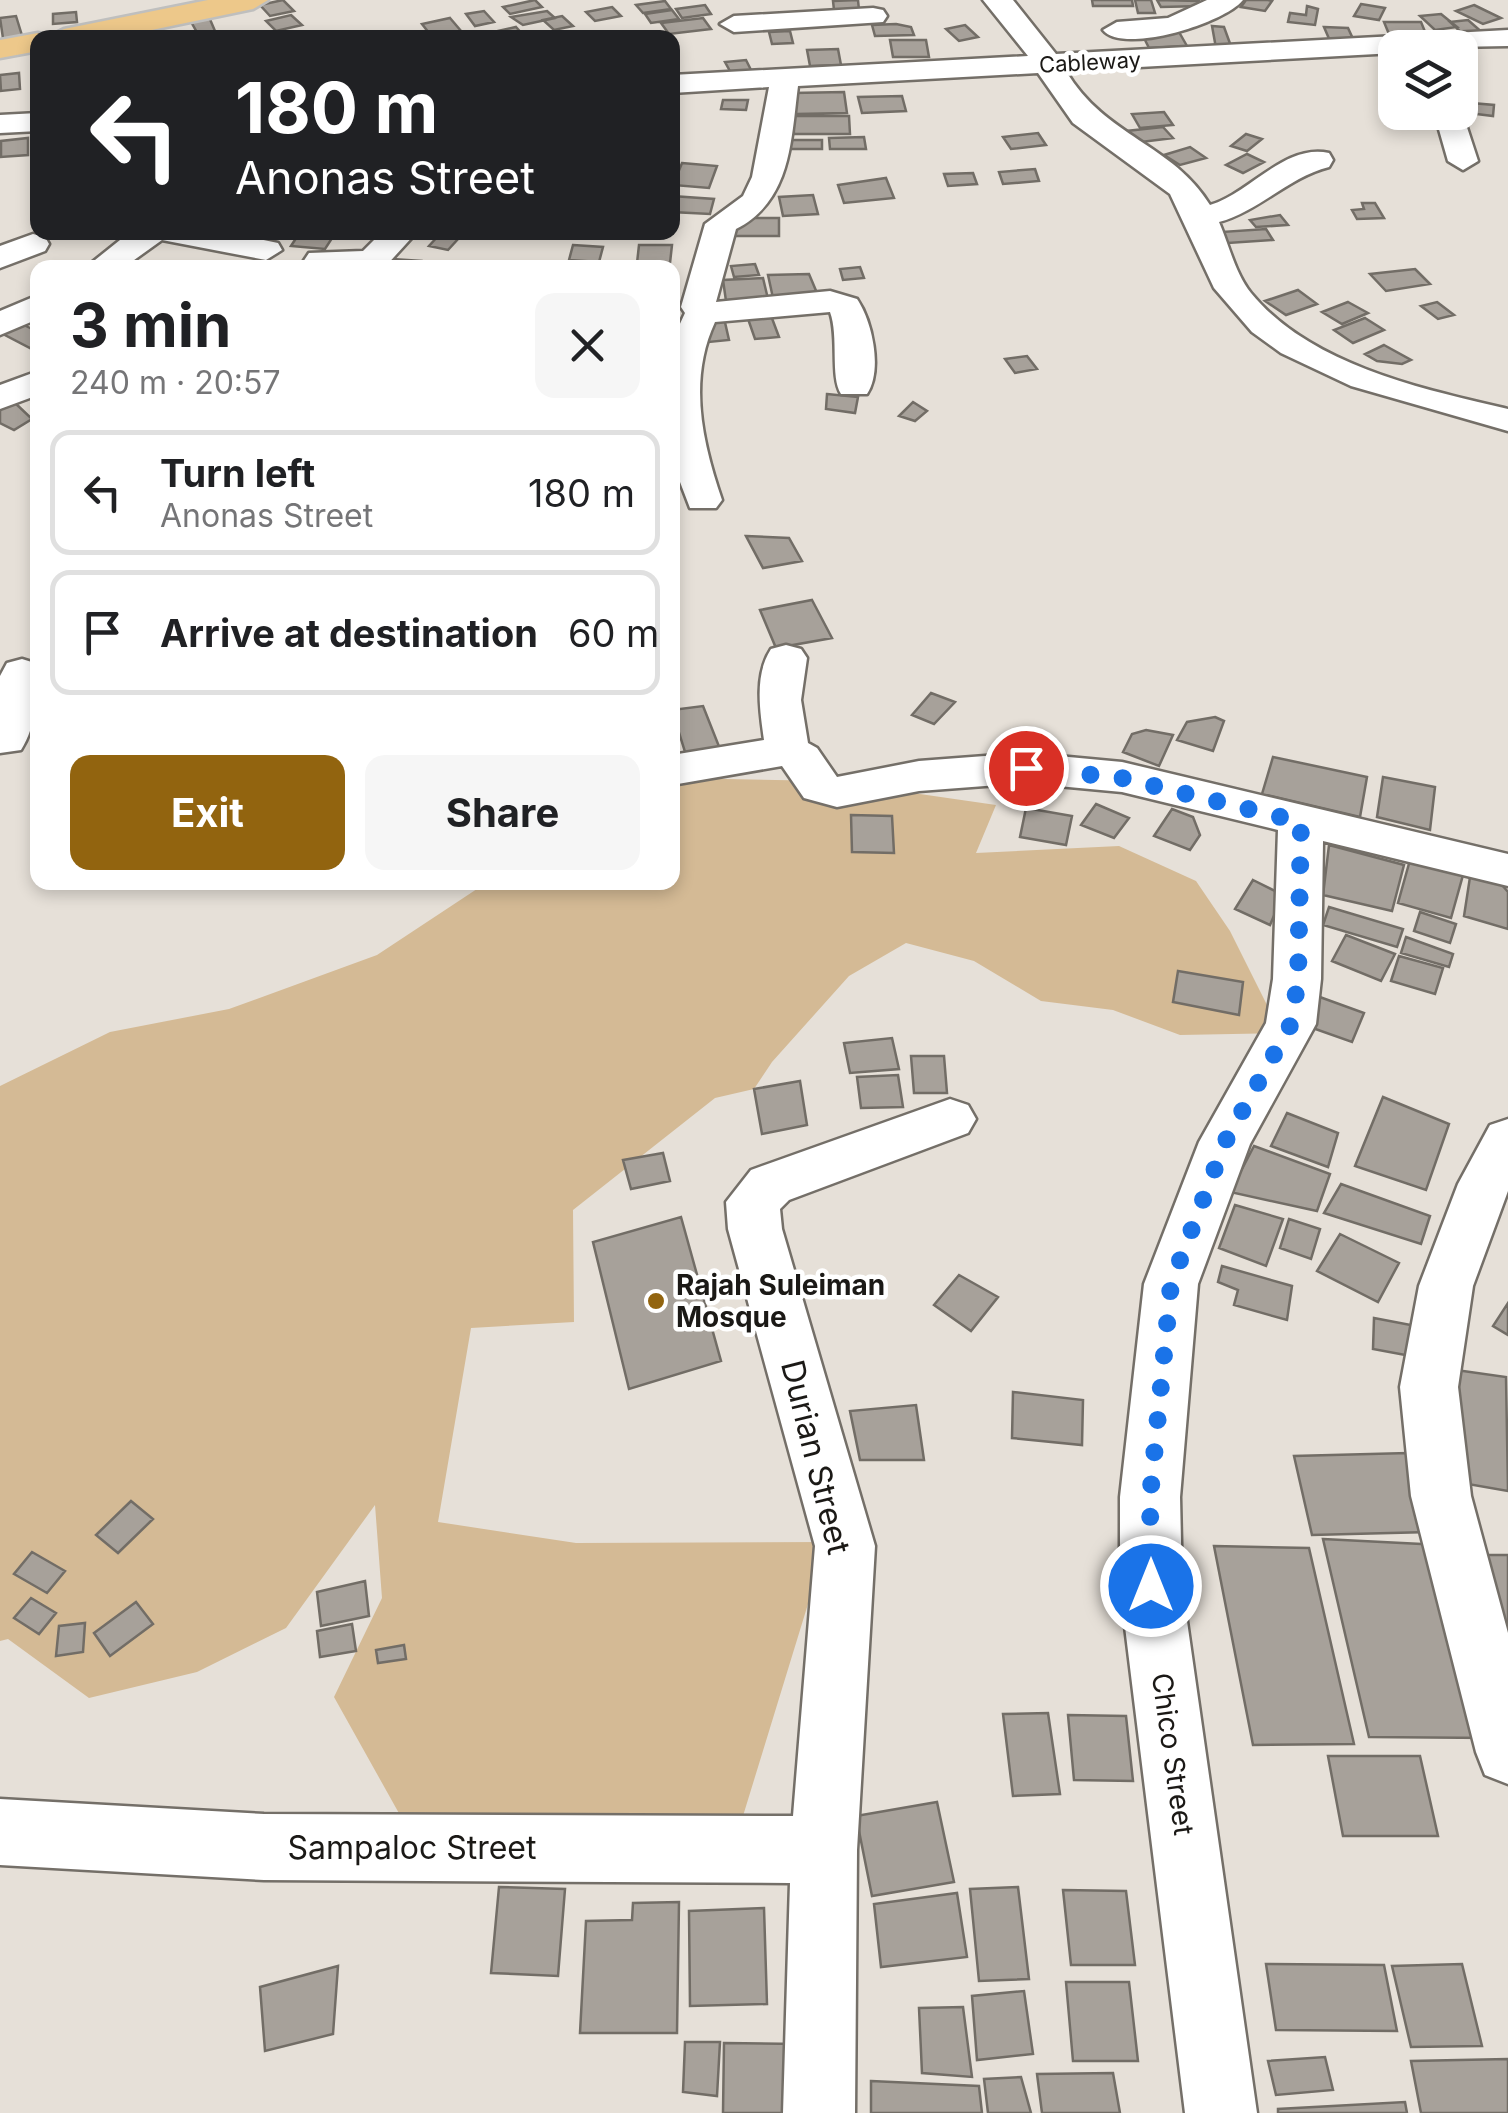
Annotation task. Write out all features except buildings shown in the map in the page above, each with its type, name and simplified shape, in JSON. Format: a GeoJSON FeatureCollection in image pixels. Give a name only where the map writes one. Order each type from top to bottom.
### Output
{"type":"FeatureCollection","features":[{"type":"Feature","properties":{"kind":"main road"},"geometry":{"type":"LineString","coordinates":[[104,30],[253,0]]}},
{"type":"Feature","properties":{"kind":"main road"},"geometry":{"type":"LineString","coordinates":[[0,49],[30,43]]}},
{"type":"Feature","properties":{"kind":"street"},"geometry":{"type":"LineString","coordinates":[[997,0],[1032,34],[1074,106],[1182,187],[1202,217],[1224,278],[1242,304],[1279,334],[1343,370],[1508,420]]}},
{"type":"Feature","properties":{"kind":"street"},"geometry":{"type":"LineString","coordinates":[[1032,34],[1173,26],[1230,0]]}},
{"type":"Feature","properties":{"kind":"street"},"geometry":{"type":"LineString","coordinates":[[727,12],[804,10],[873,16]]}},
{"type":"Feature","properties":{"kind":"street"},"geometry":{"type":"LineString","coordinates":[[727,12],[771,77],[777,133],[756,200],[721,224],[698,307],[703,312],[830,301],[846,306],[855,332],[854,386]]}},
{"type":"Feature","properties":{"kind":"street","name":"Cableway"},"geometry":{"type":"LineString","coordinates":[[1478,41],[1508,38]]}},
{"type":"Feature","properties":{"kind":"street"},"geometry":{"type":"LineString","coordinates":[[1478,46],[1508,46]]}},
{"type":"Feature","properties":{"kind":"street","name":"Cableway"},"geometry":{"type":"LineString","coordinates":[[680,83],[1378,49]]}},
{"type":"Feature","properties":{"kind":"street"},"geometry":{"type":"LineString","coordinates":[[0,124],[30,122]]}},
{"type":"Feature","properties":{"kind":"street"},"geometry":{"type":"LineString","coordinates":[[1454,130],[1463,161]]}},
{"type":"Feature","properties":{"kind":"street"},"geometry":{"type":"LineString","coordinates":[[1202,217],[1231,210],[1303,164],[1318,160]]}},
{"type":"Feature","properties":{"kind":"street"},"geometry":{"type":"LineString","coordinates":[[113,260],[141,240]]}},
{"type":"Feature","properties":{"kind":"street"},"geometry":{"type":"LineString","coordinates":[[212,240],[266,250]]}},
{"type":"Feature","properties":{"kind":"street"},"geometry":{"type":"LineString","coordinates":[[373,260],[393,240]]}},
{"type":"Feature","properties":{"kind":"street"},"geometry":{"type":"LineString","coordinates":[[0,258],[34,244]]}},
{"type":"Feature","properties":{"kind":"street"},"geometry":{"type":"LineString","coordinates":[[0,326],[30,309]]}},
{"type":"Feature","properties":{"kind":"street"},"geometry":{"type":"LineString","coordinates":[[680,371],[690,334],[703,312]]}},
{"type":"Feature","properties":{"kind":"street"},"geometry":{"type":"LineString","coordinates":[[0,398],[30,385]]}},
{"type":"Feature","properties":{"kind":"street"},"geometry":{"type":"LineString","coordinates":[[680,456],[685,502]]}},
{"type":"Feature","properties":{"kind":"street"},"geometry":{"type":"LineString","coordinates":[[786,658],[780,700],[787,751]]}},
{"type":"Feature","properties":{"kind":"street"},"geometry":{"type":"LineString","coordinates":[[6,740],[20,671]]}},
{"type":"Feature","properties":{"kind":"street"},"geometry":{"type":"LineString","coordinates":[[680,769],[787,751],[802,758],[827,791],[873,783],[1045,770],[1122,778],[1508,870]]}},
{"type":"Feature","properties":{"kind":"street","name":"Chico Street"},"geometry":{"type":"LineString","coordinates":[[1220,2113],[1151,1586],[1150,1497],[1171,1284],[1225,1142],[1291,1024],[1298,980],[1301,822]]}},
{"type":"Feature","properties":{"kind":"street","name":"Durian Street"},"geometry":{"type":"LineString","coordinates":[[819,2113],[824,1850],[845,1546],[755,1229],[752,1202],[770,1185],[950,1119]]}},
{"type":"Feature","properties":{"kind":"street"},"geometry":{"type":"LineString","coordinates":[[1508,1140],[1484,1184],[1446,1286],[1430,1387],[1441,1496],[1508,1752]]}},
{"type":"Feature","properties":{"kind":"street","name":"Sampaloc Street"},"geometry":{"type":"LineString","coordinates":[[0,1832],[264,1847],[824,1850]]}},
{"type":"Feature","properties":{"kind":"shaded area"},"geometry":{"type":"Polygon","coordinates":[[[680,778],[830,781],[996,805],[976,853],[1119,846],[1196,881],[1230,931],[1281,1033],[1180,1035],[1113,1010],[1041,1001],[974,961],[906,943],[849,976],[772,1062],[754,1089],[715,1098],[573,1210],[574,1322],[471,1328],[438,1522],[576,1543],[827,1542],[739,1829],[410,1833],[334,1697],[382,1598],[375,1505],[286,1628],[197,1672],[89,1698],[8,1639],[0,1641],[0,1086],[110,1032],[229,1009],[377,955],[475,890],[680,890],[680,778]]]}},
{"type":"Feature","properties":{"kind":"place","name":"Rajah Suleiman Mosque"},"geometry":{"type":"Point","coordinates":[656,1301]}},
{"type":"Feature","properties":{"kind":"route"},"geometry":{"type":"LineString","coordinates":[[1026,768],[1122,778],[1301,822],[1298,980],[1291,1024],[1225,1142],[1171,1284],[1150,1497],[1151,1586]]}}]}
